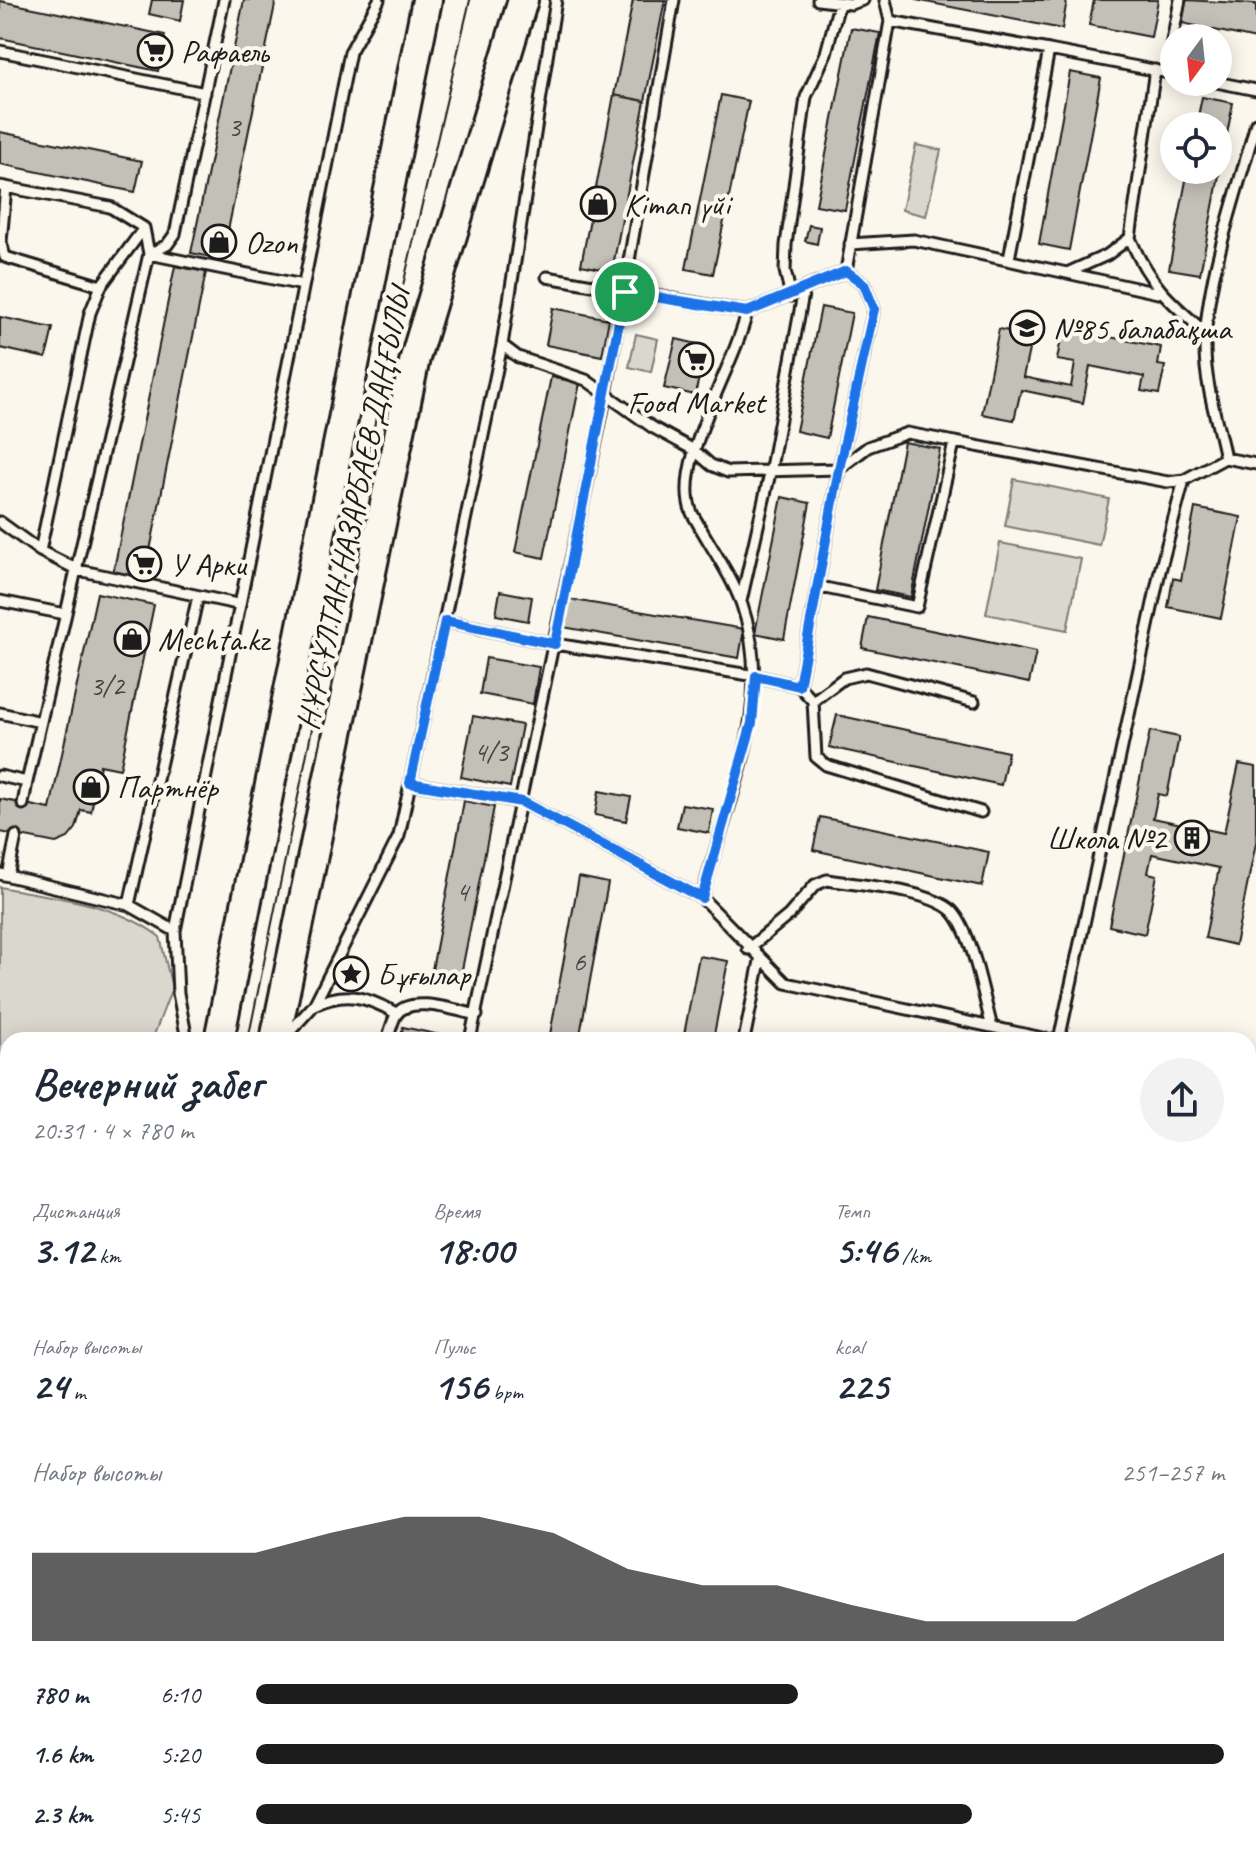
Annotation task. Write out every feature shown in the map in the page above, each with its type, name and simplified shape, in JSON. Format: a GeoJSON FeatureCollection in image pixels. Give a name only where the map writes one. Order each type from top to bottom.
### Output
{"type":"FeatureCollection","features":[{"type":"Feature","properties":{"kind":"main road","name":"НҰРСҰЛТАН НАЗАРБАЕВ ДАҢҒЫЛЫ"},"geometry":{"type":"LineString","coordinates":[[221,1032],[427,0]]}},
{"type":"Feature","properties":{"kind":"main road","name":"НҰРСҰЛТАН НАЗАРБАЕВ ДАҢҒЫЛЫ"},"geometry":{"type":"LineString","coordinates":[[277,1032],[415,358],[523,0]]}},
{"type":"Feature","properties":{"kind":"lane"},"geometry":{"type":"LineString","coordinates":[[149,254],[167,245],[175,234],[224,0]]}},
{"type":"Feature","properties":{"kind":"lane"},"geometry":{"type":"LineString","coordinates":[[185,1032],[178,993],[175,931],[237,604],[350,52],[379,0]]}},
{"type":"Feature","properties":{"kind":"lane"},"geometry":{"type":"LineString","coordinates":[[290,1032],[314,1005],[399,836],[502,345],[556,0]]}},
{"type":"Feature","properties":{"kind":"lane"},"geometry":{"type":"LineString","coordinates":[[472,1032],[606,394],[674,0]]}},
{"type":"Feature","properties":{"kind":"lane"},"geometry":{"type":"LineString","coordinates":[[818,0],[839,4],[863,0]]}},
{"type":"Feature","properties":{"kind":"lane"},"geometry":{"type":"LineString","coordinates":[[846,271],[890,21],[885,0]]}},
{"type":"Feature","properties":{"kind":"lane"},"geometry":{"type":"LineString","coordinates":[[1177,24],[1180,0]]}},
{"type":"Feature","properties":{"kind":"lane"},"geometry":{"type":"LineString","coordinates":[[791,296],[785,271],[786,245],[806,97],[826,53],[839,4]]}},
{"type":"Feature","properties":{"kind":"lane"},"geometry":{"type":"LineString","coordinates":[[890,21],[1160,71]]}},
{"type":"Feature","properties":{"kind":"lane"},"geometry":{"type":"LineString","coordinates":[[1009,259],[1049,50]]}},
{"type":"Feature","properties":{"kind":"lane"},"geometry":{"type":"LineString","coordinates":[[0,51],[205,93]]}},
{"type":"Feature","properties":{"kind":"lane"},"geometry":{"type":"LineString","coordinates":[[1155,70],[1130,238],[1142,268],[1158,293],[1206,333]]}},
{"type":"Feature","properties":{"kind":"lane"},"geometry":{"type":"LineString","coordinates":[[1232,85],[1256,90]]}},
{"type":"Feature","properties":{"kind":"lane"},"geometry":{"type":"LineString","coordinates":[[1225,458],[1206,362],[1206,333],[1213,287],[1256,123]]}},
{"type":"Feature","properties":{"kind":"lane"},"geometry":{"type":"LineString","coordinates":[[23,804],[149,254],[144,228],[110,207],[3,186],[1,242],[5,257],[101,286]]}},
{"type":"Feature","properties":{"kind":"lane"},"geometry":{"type":"LineString","coordinates":[[40,551],[83,342],[101,286],[144,228]]}},
{"type":"Feature","properties":{"kind":"lane"},"geometry":{"type":"LineString","coordinates":[[1067,273],[1107,255],[1130,238]]}},
{"type":"Feature","properties":{"kind":"lane"},"geometry":{"type":"LineString","coordinates":[[850,244],[914,240],[1158,293]]}},
{"type":"Feature","properties":{"kind":"lane"},"geometry":{"type":"LineString","coordinates":[[149,254],[303,285]]}},
{"type":"Feature","properties":{"kind":"lane"},"geometry":{"type":"LineString","coordinates":[[547,277],[747,312],[846,271]]}},
{"type":"Feature","properties":{"kind":"lane"},"geometry":{"type":"LineString","coordinates":[[799,686],[820,587],[839,469],[874,309],[864,284],[846,271]]}},
{"type":"Feature","properties":{"kind":"lane"},"geometry":{"type":"LineString","coordinates":[[741,601],[770,473],[804,289]]}},
{"type":"Feature","properties":{"kind":"lane"},"geometry":{"type":"LineString","coordinates":[[702,898],[752,723],[756,676],[750,632],[741,601],[685,499],[685,479],[694,450],[741,341],[747,312]]}},
{"type":"Feature","properties":{"kind":"lane"},"geometry":{"type":"LineString","coordinates":[[502,345],[518,357],[586,380],[694,450],[711,465],[728,472],[839,469],[868,447],[907,433],[1168,482],[1184,480],[1225,458],[1256,464]]}},
{"type":"Feature","properties":{"kind":"lane"},"geometry":{"type":"LineString","coordinates":[[820,587],[917,607],[954,443]]}},
{"type":"Feature","properties":{"kind":"lane"},"geometry":{"type":"LineString","coordinates":[[1061,1032],[1160,571],[1184,480]]}},
{"type":"Feature","properties":{"kind":"lane"},"geometry":{"type":"LineString","coordinates":[[0,522],[40,551],[78,570],[237,604]]}},
{"type":"Feature","properties":{"kind":"lane"},"geometry":{"type":"LineString","coordinates":[[129,905],[198,596]]}},
{"type":"Feature","properties":{"kind":"lane"},"geometry":{"type":"LineString","coordinates":[[0,601],[65,614]]}},
{"type":"Feature","properties":{"kind":"lane"},"geometry":{"type":"LineString","coordinates":[[445,621],[555,644],[756,676],[799,686],[813,701],[816,757],[826,765],[981,812]]}},
{"type":"Feature","properties":{"kind":"lane"},"geometry":{"type":"LineString","coordinates":[[813,701],[844,678],[866,673],[974,702]]}},
{"type":"Feature","properties":{"kind":"lane"},"geometry":{"type":"LineString","coordinates":[[0,713],[41,722]]}},
{"type":"Feature","properties":{"kind":"lane"},"geometry":{"type":"LineString","coordinates":[[0,776],[27,782]]}},
{"type":"Feature","properties":{"kind":"lane"},"geometry":{"type":"LineString","coordinates":[[410,783],[522,802],[702,898],[748,949],[786,983],[1015,1032]]}},
{"type":"Feature","properties":{"kind":"lane"},"geometry":{"type":"LineString","coordinates":[[16,836],[4,875],[129,905],[175,931]]}},
{"type":"Feature","properties":{"kind":"lane"},"geometry":{"type":"LineString","coordinates":[[748,949],[789,915],[815,885],[827,880],[931,899],[950,909],[962,925],[992,1027]]}},
{"type":"Feature","properties":{"kind":"lane"},"geometry":{"type":"LineString","coordinates":[[746,1032],[760,961]]}},
{"type":"Feature","properties":{"kind":"lane"},"geometry":{"type":"LineString","coordinates":[[314,1005],[345,995],[376,1002],[396,1013]]}},
{"type":"Feature","properties":{"kind":"lane"},"geometry":{"type":"LineString","coordinates":[[390,1032],[396,1013],[405,1007],[422,1005],[477,1015]]}},
{"type":"Feature","properties":{"kind":"shaded area"},"geometry":{"type":"Polygon","coordinates":[[[916,145],[941,150],[926,216],[902,210],[916,145]]]}},
{"type":"Feature","properties":{"kind":"shaded area"},"geometry":{"type":"Polygon","coordinates":[[[636,334],[658,339],[651,372],[629,367],[636,334]]]}},
{"type":"Feature","properties":{"kind":"shaded area"},"geometry":{"type":"Polygon","coordinates":[[[1014,479],[1109,499],[1099,545],[1005,526],[1014,479]]]}},
{"type":"Feature","properties":{"kind":"shaded area"},"geometry":{"type":"Polygon","coordinates":[[[1000,543],[1081,559],[1067,630],[986,614],[1000,543]]]}},
{"type":"Feature","properties":{"kind":"shaded area"},"geometry":{"type":"Polygon","coordinates":[[[0,887],[104,909],[142,925],[160,937],[172,988],[155,1032],[0,1032],[0,887]]]}},
{"type":"Feature","properties":{"kind":"building"},"geometry":{"type":"Polygon","coordinates":[[[152,0],[184,0],[180,21],[149,14],[152,0]]]}},
{"type":"Feature","properties":{"kind":"building"},"geometry":{"type":"Polygon","coordinates":[[[244,0],[276,0],[222,259],[191,253],[244,0]]]}},
{"type":"Feature","properties":{"kind":"building"},"geometry":{"type":"Polygon","coordinates":[[[633,0],[665,0],[645,101],[614,95],[633,0]]]}},
{"type":"Feature","properties":{"kind":"building"},"geometry":{"type":"Polygon","coordinates":[[[916,0],[1067,0],[1062,29],[916,0]]]}},
{"type":"Feature","properties":{"kind":"building"},"geometry":{"type":"Polygon","coordinates":[[[1094,0],[1158,0],[1151,37],[1089,25],[1094,0]]]}},
{"type":"Feature","properties":{"kind":"building"},"geometry":{"type":"Polygon","coordinates":[[[1186,0],[1256,4],[1256,39],[1232,34],[1232,24],[1182,23],[1186,0]]]}},
{"type":"Feature","properties":{"kind":"building"},"geometry":{"type":"Polygon","coordinates":[[[0,1],[165,35],[158,71],[0,38],[0,1]]]}},
{"type":"Feature","properties":{"kind":"building"},"geometry":{"type":"Polygon","coordinates":[[[851,28],[880,33],[845,210],[816,205],[851,28]]]}},
{"type":"Feature","properties":{"kind":"building"},"geometry":{"type":"Polygon","coordinates":[[[1070,72],[1101,78],[1069,250],[1039,244],[1070,72]]]}},
{"type":"Feature","properties":{"kind":"building"},"geometry":{"type":"Polygon","coordinates":[[[614,95],[645,101],[612,271],[581,265],[614,95]]]}},
{"type":"Feature","properties":{"kind":"building"},"geometry":{"type":"Polygon","coordinates":[[[721,95],[749,101],[713,274],[686,269],[721,95]]]}},
{"type":"Feature","properties":{"kind":"building"},"geometry":{"type":"Polygon","coordinates":[[[1202,97],[1233,103],[1231,112],[1199,112],[1202,97]]]}},
{"type":"Feature","properties":{"kind":"building"},"geometry":{"type":"Polygon","coordinates":[[[0,132],[142,161],[135,192],[0,164],[0,132]]]}},
{"type":"Feature","properties":{"kind":"building"},"geometry":{"type":"Polygon","coordinates":[[[1185,184],[1217,184],[1200,274],[1169,269],[1185,184]]]}},
{"type":"Feature","properties":{"kind":"building"},"geometry":{"type":"Polygon","coordinates":[[[809,225],[820,227],[817,244],[805,241],[809,225]]]}},
{"type":"Feature","properties":{"kind":"building"},"geometry":{"type":"Polygon","coordinates":[[[175,266],[206,272],[144,580],[113,574],[175,266]]]}},
{"type":"Feature","properties":{"kind":"building"},"geometry":{"type":"Polygon","coordinates":[[[821,307],[852,313],[827,438],[796,431],[821,307]]]}},
{"type":"Feature","properties":{"kind":"building"},"geometry":{"type":"Polygon","coordinates":[[[553,308],[609,319],[602,356],[546,345],[553,308]]]}},
{"type":"Feature","properties":{"kind":"building"},"geometry":{"type":"Polygon","coordinates":[[[0,317],[53,328],[46,358],[0,348],[0,317]]]}},
{"type":"Feature","properties":{"kind":"building"},"geometry":{"type":"Polygon","coordinates":[[[1063,328],[1161,347],[1158,365],[1165,366],[1159,394],[1141,391],[1144,377],[1090,366],[1083,403],[1021,390],[1014,420],[982,414],[999,329],[1032,336],[1023,377],[1071,387],[1075,363],[1057,360],[1063,328]]]}},
{"type":"Feature","properties":{"kind":"building"},"geometry":{"type":"Polygon","coordinates":[[[676,339],[706,346],[695,395],[664,388],[676,339]]]}},
{"type":"Feature","properties":{"kind":"building"},"geometry":{"type":"Polygon","coordinates":[[[551,377],[580,383],[544,558],[515,552],[551,377]]]}},
{"type":"Feature","properties":{"kind":"building"},"geometry":{"type":"Polygon","coordinates":[[[904,442],[940,449],[911,597],[875,590],[904,442]]]}},
{"type":"Feature","properties":{"kind":"building"},"geometry":{"type":"Polygon","coordinates":[[[782,497],[810,503],[784,639],[755,633],[782,497]]]}},
{"type":"Feature","properties":{"kind":"building"},"geometry":{"type":"Polygon","coordinates":[[[1195,508],[1241,517],[1221,618],[1168,607],[1173,578],[1181,580],[1195,508]]]}},
{"type":"Feature","properties":{"kind":"building"},"geometry":{"type":"Polygon","coordinates":[[[500,591],[532,597],[528,621],[496,615],[500,591]]]}},
{"type":"Feature","properties":{"kind":"building"},"geometry":{"type":"Polygon","coordinates":[[[97,593],[154,605],[120,769],[100,765],[91,812],[81,810],[76,828],[68,838],[56,843],[0,832],[0,799],[50,809],[97,593]]]}},
{"type":"Feature","properties":{"kind":"building"},"geometry":{"type":"Polygon","coordinates":[[[568,599],[744,629],[739,658],[563,627],[568,599]]]}},
{"type":"Feature","properties":{"kind":"building"},"geometry":{"type":"Polygon","coordinates":[[[868,617],[1036,652],[1029,683],[862,648],[868,617]]]}},
{"type":"Feature","properties":{"kind":"building"},"geometry":{"type":"Polygon","coordinates":[[[486,658],[539,667],[533,704],[480,694],[486,658]]]}},
{"type":"Feature","properties":{"kind":"building"},"geometry":{"type":"Polygon","coordinates":[[[837,715],[1008,752],[1001,785],[829,747],[837,715]]]}},
{"type":"Feature","properties":{"kind":"building"},"geometry":{"type":"Polygon","coordinates":[[[473,716],[522,725],[510,787],[461,777],[473,716]]]}},
{"type":"Feature","properties":{"kind":"building","name":"Школа №2"},"geometry":{"type":"Polygon","coordinates":[[[1150,731],[1179,737],[1167,796],[1158,794],[1153,818],[1224,833],[1239,764],[1256,767],[1256,843],[1235,945],[1205,938],[1219,868],[1152,854],[1148,873],[1157,875],[1145,934],[1109,926],[1150,731]]]}},
{"type":"Feature","properties":{"kind":"building"},"geometry":{"type":"Polygon","coordinates":[[[599,791],[631,797],[626,821],[595,815],[599,791]]]}},
{"type":"Feature","properties":{"kind":"building"},"geometry":{"type":"Polygon","coordinates":[[[464,801],[494,807],[460,980],[431,975],[464,801]]]}},
{"type":"Feature","properties":{"kind":"building"},"geometry":{"type":"Polygon","coordinates":[[[682,804],[713,809],[709,833],[677,827],[682,804]]]}},
{"type":"Feature","properties":{"kind":"building"},"geometry":{"type":"Polygon","coordinates":[[[820,817],[989,852],[982,886],[813,850],[820,817]]]}},
{"type":"Feature","properties":{"kind":"building"},"geometry":{"type":"Polygon","coordinates":[[[579,877],[608,883],[580,1032],[550,1032],[579,877]]]}},
{"type":"Feature","properties":{"kind":"building"},"geometry":{"type":"Polygon","coordinates":[[[699,956],[728,961],[715,1032],[685,1032],[699,956]]]}},
{"type":"Feature","properties":{"kind":"building"},"geometry":{"type":"Polygon","coordinates":[[[403,1027],[426,1032],[402,1032],[403,1027]]]}},
{"type":"Feature","properties":{"kind":"tram line"},"geometry":{"type":"LineString","coordinates":[[250,1032],[404,281],[470,0]]}},
{"type":"Feature","properties":{"kind":"place","name":"Рафаель"},"geometry":{"type":"Point","coordinates":[155,51]}},
{"type":"Feature","properties":{"kind":"place","name":"Кітап үйі"},"geometry":{"type":"Point","coordinates":[598,204]}},
{"type":"Feature","properties":{"kind":"place","name":"Ozon"},"geometry":{"type":"Point","coordinates":[219,242]}},
{"type":"Feature","properties":{"kind":"place","name":"№85 балабақша"},"geometry":{"type":"Point","coordinates":[1027,328]}},
{"type":"Feature","properties":{"kind":"place","name":"Food Market"},"geometry":{"type":"Point","coordinates":[696,360]}},
{"type":"Feature","properties":{"kind":"place","name":"У Арки"},"geometry":{"type":"Point","coordinates":[144,564]}},
{"type":"Feature","properties":{"kind":"place","name":"Mechta.kz"},"geometry":{"type":"Point","coordinates":[132,639]}},
{"type":"Feature","properties":{"kind":"place","name":"Партнёр"},"geometry":{"type":"Point","coordinates":[91,787]}},
{"type":"Feature","properties":{"kind":"place","name":"Школа №2"},"geometry":{"type":"Point","coordinates":[1192,838]}},
{"type":"Feature","properties":{"kind":"place","name":"Бұғылар"},"geometry":{"type":"Point","coordinates":[351,974]}},
{"type":"Feature","properties":{"kind":"route"},"geometry":{"type":"LineString","coordinates":[[846,271],[864,284],[874,309],[839,469],[820,587],[799,686],[756,676],[752,723],[702,898],[522,802],[410,783],[445,621],[555,644],[625,292],[747,312],[846,271]]}}]}
